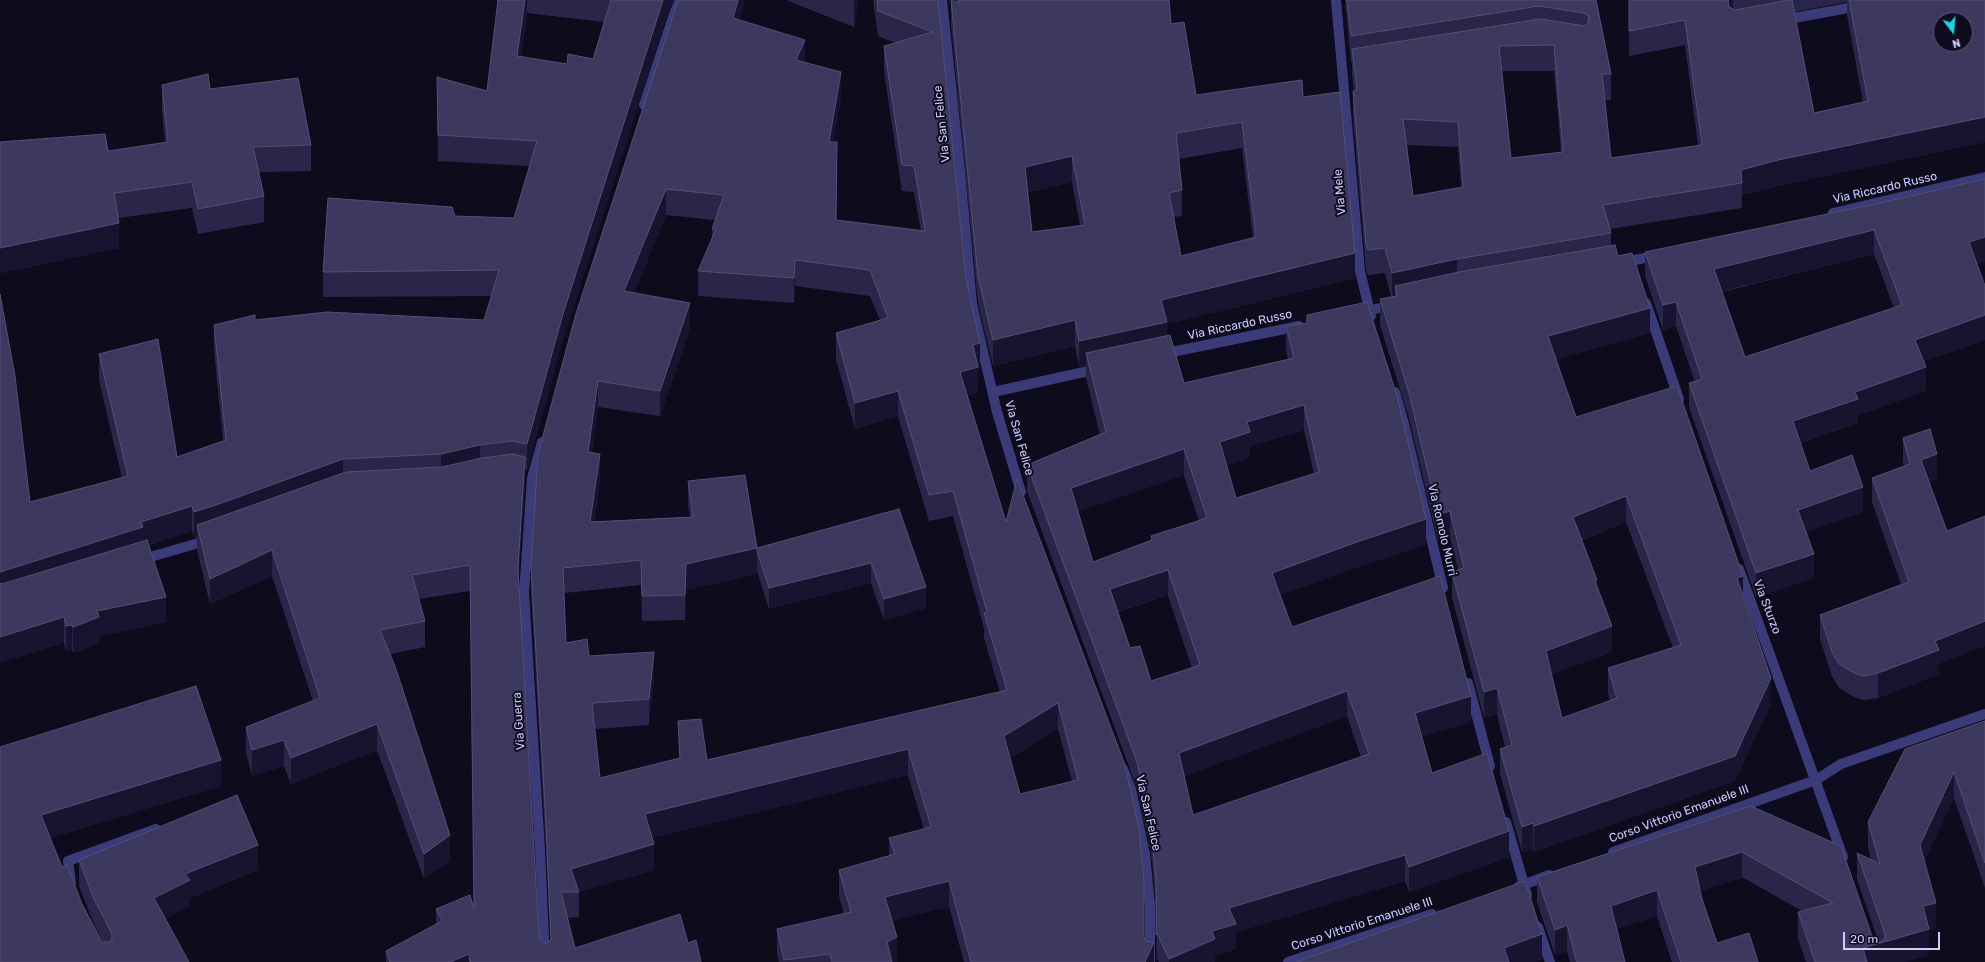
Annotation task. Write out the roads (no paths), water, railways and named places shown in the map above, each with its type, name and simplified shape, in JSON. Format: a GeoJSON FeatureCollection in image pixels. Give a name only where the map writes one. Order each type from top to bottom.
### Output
{"type":"FeatureCollection","features":[{"type":"Feature","properties":{"kind":"street"},"geometry":{"type":"LineString","coordinates":[[642,112],[680,0]]}},
{"type":"Feature","properties":{"kind":"street","name":"Via San Felice"},"geometry":{"type":"LineString","coordinates":[[942,0],[960,170],[972,304],[993,392],[1024,504]]}},
{"type":"Feature","properties":{"kind":"street","name":"Via Mele"},"geometry":{"type":"LineString","coordinates":[[1336,0],[1345,69],[1360,271],[1369,311]]}},
{"type":"Feature","properties":{"kind":"street"},"geometry":{"type":"LineString","coordinates":[[1772,22],[1866,5]]}},
{"type":"Feature","properties":{"kind":"street","name":"Via Riccardo Russo"},"geometry":{"type":"LineString","coordinates":[[1824,216],[1985,177]]}},
{"type":"Feature","properties":{"kind":"street"},"geometry":{"type":"LineString","coordinates":[[1610,265],[1634,265],[1671,252]]}},
{"type":"Feature","properties":{"kind":"street"},"geometry":{"type":"LineString","coordinates":[[1643,291],[1683,412]]}},
{"type":"Feature","properties":{"kind":"street"},"geometry":{"type":"LineString","coordinates":[[1349,315],[1406,302]]}},
{"type":"Feature","properties":{"kind":"street"},"geometry":{"type":"LineString","coordinates":[[1369,311],[1374,326]]}},
{"type":"Feature","properties":{"kind":"street","name":"Via Riccardo Russo"},"geometry":{"type":"LineString","coordinates":[[1150,357],[1313,323]]}},
{"type":"Feature","properties":{"kind":"street"},"geometry":{"type":"LineString","coordinates":[[993,392],[1105,367]]}},
{"type":"Feature","properties":{"kind":"street","name":"Via Romolo Murri"},"geometry":{"type":"LineString","coordinates":[[1392,384],[1403,420],[1445,598]]}},
{"type":"Feature","properties":{"kind":"street","name":"Via Guerra"},"geometry":{"type":"LineString","coordinates":[[544,432],[532,478],[524,593],[540,850],[545,962]]}},
{"type":"Feature","properties":{"kind":"street"},"geometry":{"type":"LineString","coordinates":[[519,475],[532,478]]}},
{"type":"Feature","properties":{"kind":"street"},"geometry":{"type":"LineString","coordinates":[[128,564],[218,537]]}},
{"type":"Feature","properties":{"kind":"street","name":"Via Sturzo"},"geometry":{"type":"LineString","coordinates":[[1736,562],[1816,780],[1846,868]]}},
{"type":"Feature","properties":{"kind":"street"},"geometry":{"type":"LineString","coordinates":[[1465,673],[1494,778]]}},
{"type":"Feature","properties":{"kind":"street","name":"Corso Vittorio Emanuele III"},"geometry":{"type":"LineString","coordinates":[[1606,854],[1816,780],[1841,764],[1985,714]]}},
{"type":"Feature","properties":{"kind":"street","name":"Via San Felice"},"geometry":{"type":"LineString","coordinates":[[1120,760],[1131,789],[1145,854],[1150,906],[1150,962]]}},
{"type":"Feature","properties":{"kind":"street"},"geometry":{"type":"LineString","coordinates":[[1504,815],[1531,906]]}},
{"type":"Feature","properties":{"kind":"street"},"geometry":{"type":"LineString","coordinates":[[76,895],[71,882],[68,861],[167,825]]}},
{"type":"Feature","properties":{"kind":"street"},"geometry":{"type":"LineString","coordinates":[[1509,890],[1557,872]]}},
{"type":"Feature","properties":{"kind":"street","name":"Corso Vittorio Emanuele III"},"geometry":{"type":"LineString","coordinates":[[1288,962],[1442,911]]}},
{"type":"Feature","properties":{"kind":"street"},"geometry":{"type":"LineString","coordinates":[[1536,921],[1550,962]]}}]}
